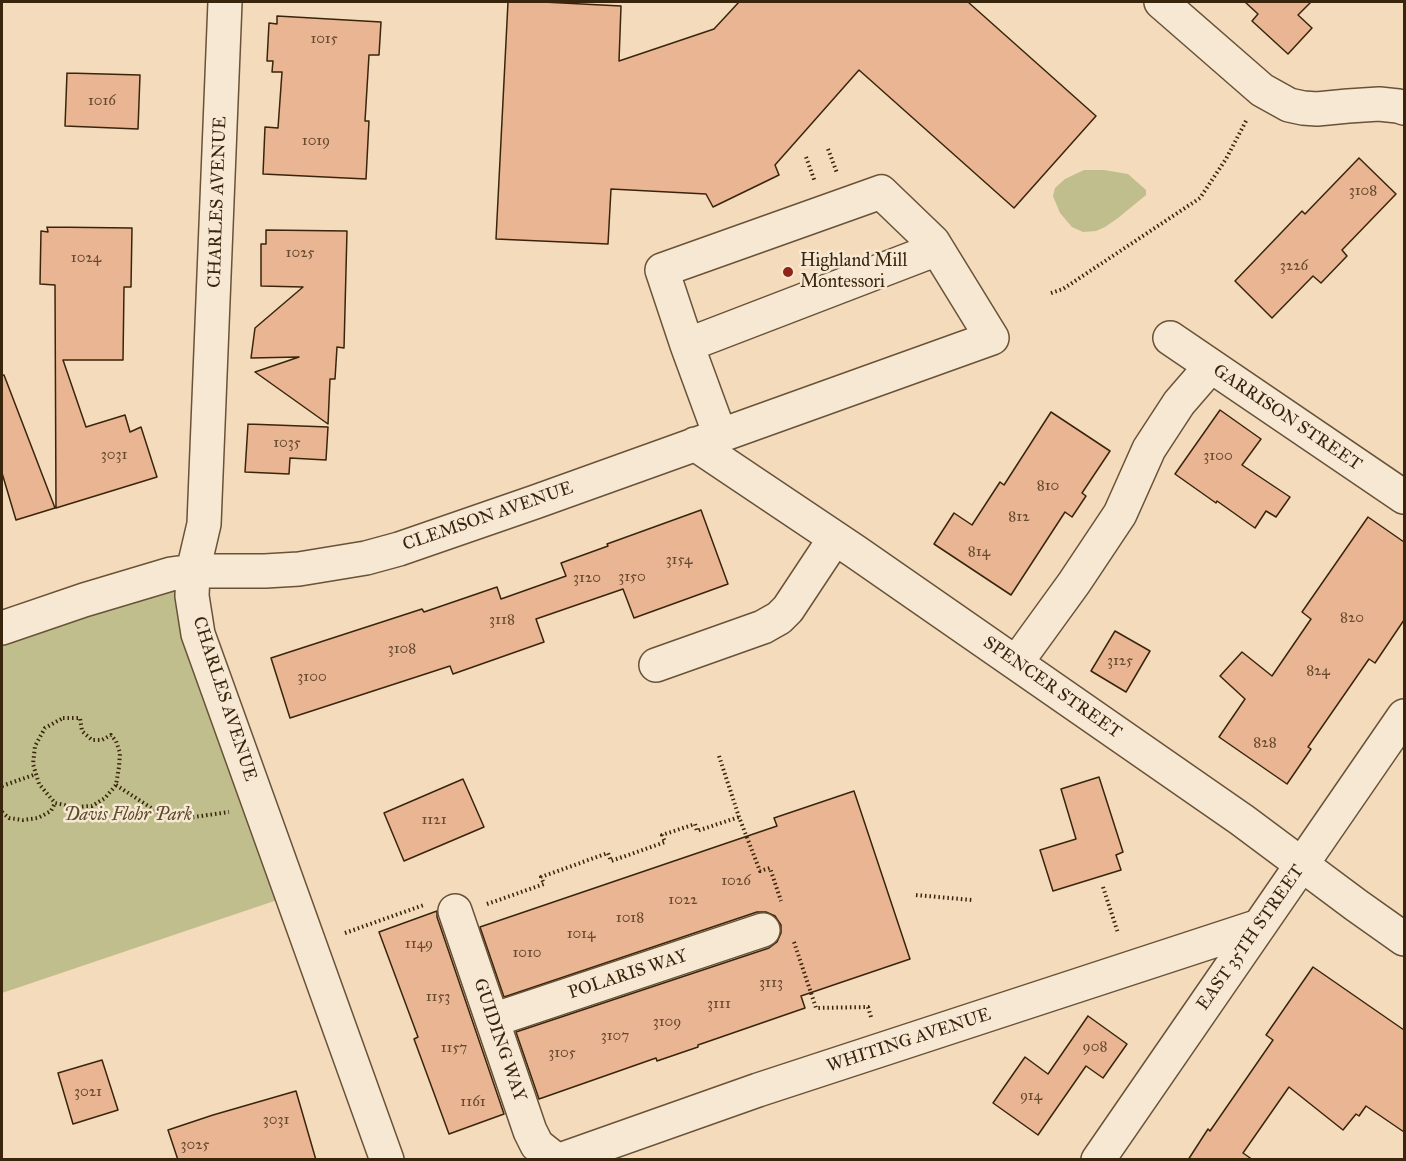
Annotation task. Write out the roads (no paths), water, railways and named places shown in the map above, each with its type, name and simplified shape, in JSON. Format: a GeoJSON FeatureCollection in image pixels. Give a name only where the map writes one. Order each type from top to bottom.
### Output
{"type":"FeatureCollection","features":[{"type":"Feature","properties":{"kind":"street","name":"CHARLES AVENUE"},"geometry":{"type":"LineString","coordinates":[[225,2],[204,524],[194,571],[192,596],[198,634],[387,1160]]}},
{"type":"Feature","properties":{"kind":"street"},"geometry":{"type":"LineString","coordinates":[[1161,2],[1262,90],[1289,105],[1317,109],[1379,104],[1404,108]]}},
{"type":"Feature","properties":{"kind":"street"},"geometry":{"type":"LineString","coordinates":[[687,345],[937,249],[881,192],[662,270],[687,345],[707,440]]}},
{"type":"Feature","properties":{"kind":"street","name":"CLEMSON AVENUE"},"geometry":{"type":"LineString","coordinates":[[2,628],[171,574],[194,571],[299,569],[366,558],[399,549],[992,338],[937,249]]}},
{"type":"Feature","properties":{"kind":"street","name":"GARRISON STREET"},"geometry":{"type":"LineString","coordinates":[[1170,338],[1404,497]]}},
{"type":"Feature","properties":{"kind":"street"},"geometry":{"type":"LineString","coordinates":[[1016,663],[1120,514],[1149,449],[1179,403],[1211,366]]}},
{"type":"Feature","properties":{"kind":"street","name":"SPENCER STREET"},"geometry":{"type":"LineString","coordinates":[[707,440],[835,538],[1242,820],[1404,939]]}},
{"type":"Feature","properties":{"kind":"street"},"geometry":{"type":"LineString","coordinates":[[656,665],[763,627],[778,618],[788,609],[835,538]]}},
{"type":"Feature","properties":{"kind":"street","name":"EAST 35TH STREET"},"geometry":{"type":"LineString","coordinates":[[1098,1160],[1404,716]]}},
{"type":"Feature","properties":{"kind":"street","name":"GUIDING WAY"},"geometry":{"type":"LineString","coordinates":[[456,907],[530,1131],[537,1145],[558,1160]]}},
{"type":"Feature","properties":{"kind":"street","name":"POLARIS WAY"},"geometry":{"type":"LineString","coordinates":[[493,1020],[779,924]]}},
{"type":"Feature","properties":{"kind":"street","name":"WHITING AVENUE"},"geometry":{"type":"LineString","coordinates":[[558,1160],[758,1090],[1259,926]]}},
{"type":"Feature","properties":{"kind":"place","name":"Highland Mill Montessori"},"geometry":{"type":"Point","coordinates":[788,272]}},
{"type":"Feature","properties":{"kind":"park label","name":"Davis Flohr Park"},"geometry":{"type":"Point","coordinates":[128,816]}}]}
